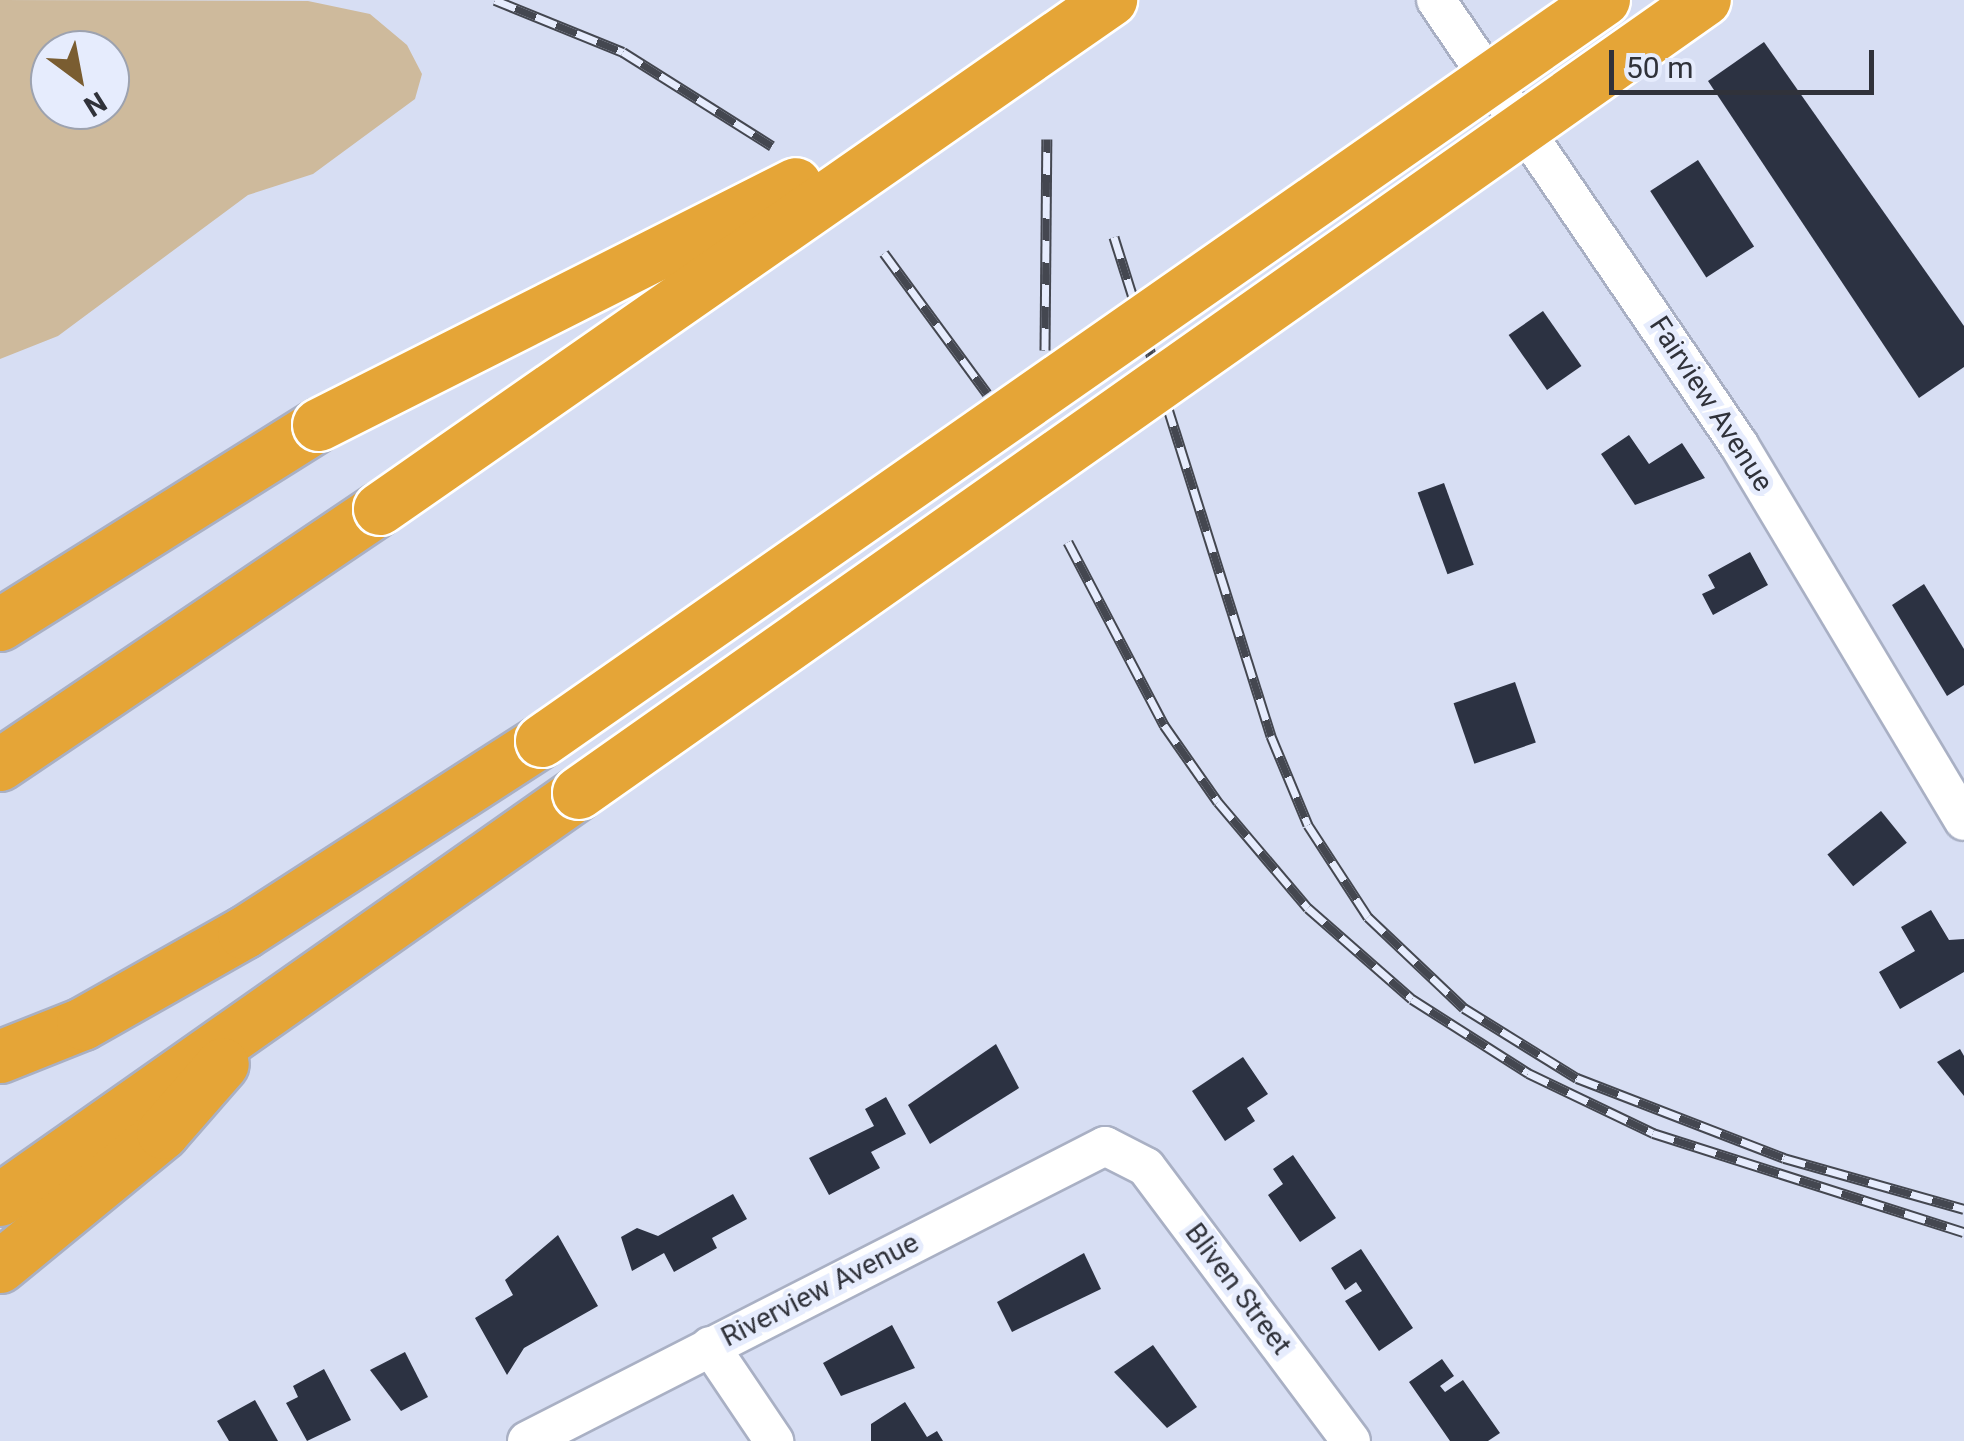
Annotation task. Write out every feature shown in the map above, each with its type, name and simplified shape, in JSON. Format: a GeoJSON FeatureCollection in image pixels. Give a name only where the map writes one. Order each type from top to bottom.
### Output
{"type":"FeatureCollection","features":[{"type":"Feature","properties":{"kind":"highway"},"geometry":{"type":"LineString","coordinates":[[0,766],[380,509],[1110,0]]}},
{"type":"Feature","properties":{"kind":"highway"},"geometry":{"type":"LineString","coordinates":[[0,1058],[84,1024],[244,933],[542,741],[1604,0]]}},
{"type":"Feature","properties":{"kind":"highway"},"geometry":{"type":"LineString","coordinates":[[0,1200],[265,1007],[580,793],[1705,0]]}},
{"type":"Feature","properties":{"kind":"highway"},"geometry":{"type":"LineString","coordinates":[[0,628],[320,425],[788,188],[1042,48]]}},
{"type":"Feature","properties":{"kind":"highway"},"geometry":{"type":"LineString","coordinates":[[0,1267],[163,1133],[265,1007]]}},
{"type":"Feature","properties":{"kind":"street","name":"Fairview Avenue"},"geometry":{"type":"LineString","coordinates":[[1436,0],[1738,444],[1964,821]]}},
{"type":"Feature","properties":{"kind":"street","name":"Riverview Avenue"},"geometry":{"type":"LineString","coordinates":[[527,1441],[1086,1151],[1115,1148]]}},
{"type":"Feature","properties":{"kind":"street","name":"Bliven Street"},"geometry":{"type":"LineString","coordinates":[[1115,1148],[1146,1167],[1352,1441]]}},
{"type":"Feature","properties":{"kind":"street"},"geometry":{"type":"LineString","coordinates":[[710,1346],[774,1441]]}},
{"type":"Feature","properties":{"kind":"shaded area"},"geometry":{"type":"Polygon","coordinates":[[[0,0],[308,1],[370,14],[407,45],[422,74],[415,99],[313,174],[248,195],[58,336],[0,359],[0,0]]]}},
{"type":"Feature","properties":{"kind":"building"},"geometry":{"type":"Polygon","coordinates":[[[1764,42],[1964,326],[1964,367],[1919,398],[1708,81],[1764,42]]]}},
{"type":"Feature","properties":{"kind":"building"},"geometry":{"type":"Polygon","coordinates":[[[1698,160],[1754,246],[1706,277],[1650,191],[1698,160]]]}},
{"type":"Feature","properties":{"kind":"building"},"geometry":{"type":"Polygon","coordinates":[[[1543,311],[1581,366],[1547,390],[1509,335],[1543,311]]]}},
{"type":"Feature","properties":{"kind":"building"},"geometry":{"type":"Polygon","coordinates":[[[1629,435],[1649,464],[1682,443],[1705,478],[1635,505],[1601,454],[1629,435]]]}},
{"type":"Feature","properties":{"kind":"building"},"geometry":{"type":"Polygon","coordinates":[[[1444,483],[1474,565],[1447,574],[1418,493],[1444,483]]]}},
{"type":"Feature","properties":{"kind":"building"},"geometry":{"type":"Polygon","coordinates":[[[1750,552],[1768,585],[1713,615],[1702,594],[1715,588],[1708,575],[1750,552]]]}},
{"type":"Feature","properties":{"kind":"building"},"geometry":{"type":"Polygon","coordinates":[[[1924,584],[1964,649],[1964,685],[1947,696],[1892,605],[1924,584]]]}},
{"type":"Feature","properties":{"kind":"building"},"geometry":{"type":"Polygon","coordinates":[[[1515,682],[1536,743],[1474,764],[1454,703],[1515,682]]]}},
{"type":"Feature","properties":{"kind":"building"},"geometry":{"type":"Polygon","coordinates":[[[1881,811],[1907,843],[1853,886],[1827,854],[1881,811]]]}},
{"type":"Feature","properties":{"kind":"building"},"geometry":{"type":"Polygon","coordinates":[[[1931,910],[1949,940],[1964,939],[1964,972],[1900,1009],[1879,972],[1915,951],[1901,927],[1931,910]]]}},
{"type":"Feature","properties":{"kind":"building"},"geometry":{"type":"Polygon","coordinates":[[[996,1044],[1019,1088],[930,1144],[908,1105],[996,1044]]]}},
{"type":"Feature","properties":{"kind":"building"},"geometry":{"type":"Polygon","coordinates":[[[1960,1049],[1964,1056],[1964,1096],[1937,1062],[1960,1049]]]}},
{"type":"Feature","properties":{"kind":"building"},"geometry":{"type":"Polygon","coordinates":[[[1243,1057],[1268,1094],[1247,1108],[1255,1121],[1225,1141],[1192,1091],[1243,1057]]]}},
{"type":"Feature","properties":{"kind":"building"},"geometry":{"type":"Polygon","coordinates":[[[886,1097],[906,1134],[871,1152],[880,1168],[829,1195],[809,1158],[874,1126],[865,1109],[886,1097]]]}},
{"type":"Feature","properties":{"kind":"building"},"geometry":{"type":"Polygon","coordinates":[[[1293,1155],[1336,1218],[1300,1242],[1268,1195],[1283,1184],[1273,1169],[1293,1155]]]}},
{"type":"Feature","properties":{"kind":"building"},"geometry":{"type":"Polygon","coordinates":[[[733,1194],[747,1219],[712,1238],[717,1248],[674,1272],[664,1253],[632,1271],[621,1237],[637,1228],[658,1236],[733,1194]]]}},
{"type":"Feature","properties":{"kind":"building"},"geometry":{"type":"Polygon","coordinates":[[[558,1235],[598,1306],[524,1348],[507,1375],[475,1318],[513,1295],[505,1280],[558,1235]]]}},
{"type":"Feature","properties":{"kind":"building"},"geometry":{"type":"Polygon","coordinates":[[[1361,1249],[1413,1328],[1379,1351],[1345,1301],[1362,1291],[1356,1282],[1345,1290],[1331,1268],[1361,1249]]]}},
{"type":"Feature","properties":{"kind":"building"},"geometry":{"type":"Polygon","coordinates":[[[1084,1253],[1101,1289],[1012,1332],[997,1302],[1084,1253]]]}},
{"type":"Feature","properties":{"kind":"building"},"geometry":{"type":"Polygon","coordinates":[[[892,1325],[915,1368],[841,1396],[823,1363],[892,1325]]]}},
{"type":"Feature","properties":{"kind":"building"},"geometry":{"type":"Polygon","coordinates":[[[1153,1345],[1197,1407],[1167,1428],[1114,1372],[1153,1345]]]}},
{"type":"Feature","properties":{"kind":"building"},"geometry":{"type":"Polygon","coordinates":[[[405,1352],[428,1397],[401,1411],[370,1370],[405,1352]]]}},
{"type":"Feature","properties":{"kind":"building"},"geometry":{"type":"Polygon","coordinates":[[[1442,1359],[1454,1376],[1440,1386],[1445,1392],[1463,1380],[1500,1433],[1488,1441],[1450,1441],[1409,1382],[1442,1359]]]}},
{"type":"Feature","properties":{"kind":"building"},"geometry":{"type":"Polygon","coordinates":[[[324,1369],[351,1420],[307,1441],[286,1403],[298,1397],[293,1386],[324,1369]]]}},
{"type":"Feature","properties":{"kind":"building"},"geometry":{"type":"Polygon","coordinates":[[[255,1400],[278,1441],[229,1441],[217,1421],[255,1400]]]}},
{"type":"Feature","properties":{"kind":"building"},"geometry":{"type":"Polygon","coordinates":[[[905,1402],[927,1437],[937,1431],[943,1441],[871,1441],[871,1424],[905,1402]]]}},
{"type":"Feature","properties":{"kind":"railway"},"geometry":{"type":"LineString","coordinates":[[495,0],[623,52],[772,146]]}},
{"type":"Feature","properties":{"kind":"railway"},"geometry":{"type":"LineString","coordinates":[[1045,350],[1047,139]]}},
{"type":"Feature","properties":{"kind":"railway"},"geometry":{"type":"LineString","coordinates":[[1114,237],[1271,736],[1308,825],[1368,917],[1464,1008],[1577,1078],[1784,1158],[1964,1209]]}},
{"type":"Feature","properties":{"kind":"railway"},"geometry":{"type":"LineString","coordinates":[[884,253],[987,393]]}},
{"type":"Feature","properties":{"kind":"railway"},"geometry":{"type":"LineString","coordinates":[[1068,542],[1164,725],[1218,802],[1308,908],[1412,999],[1528,1073],[1653,1133],[1964,1232]]}}]}
